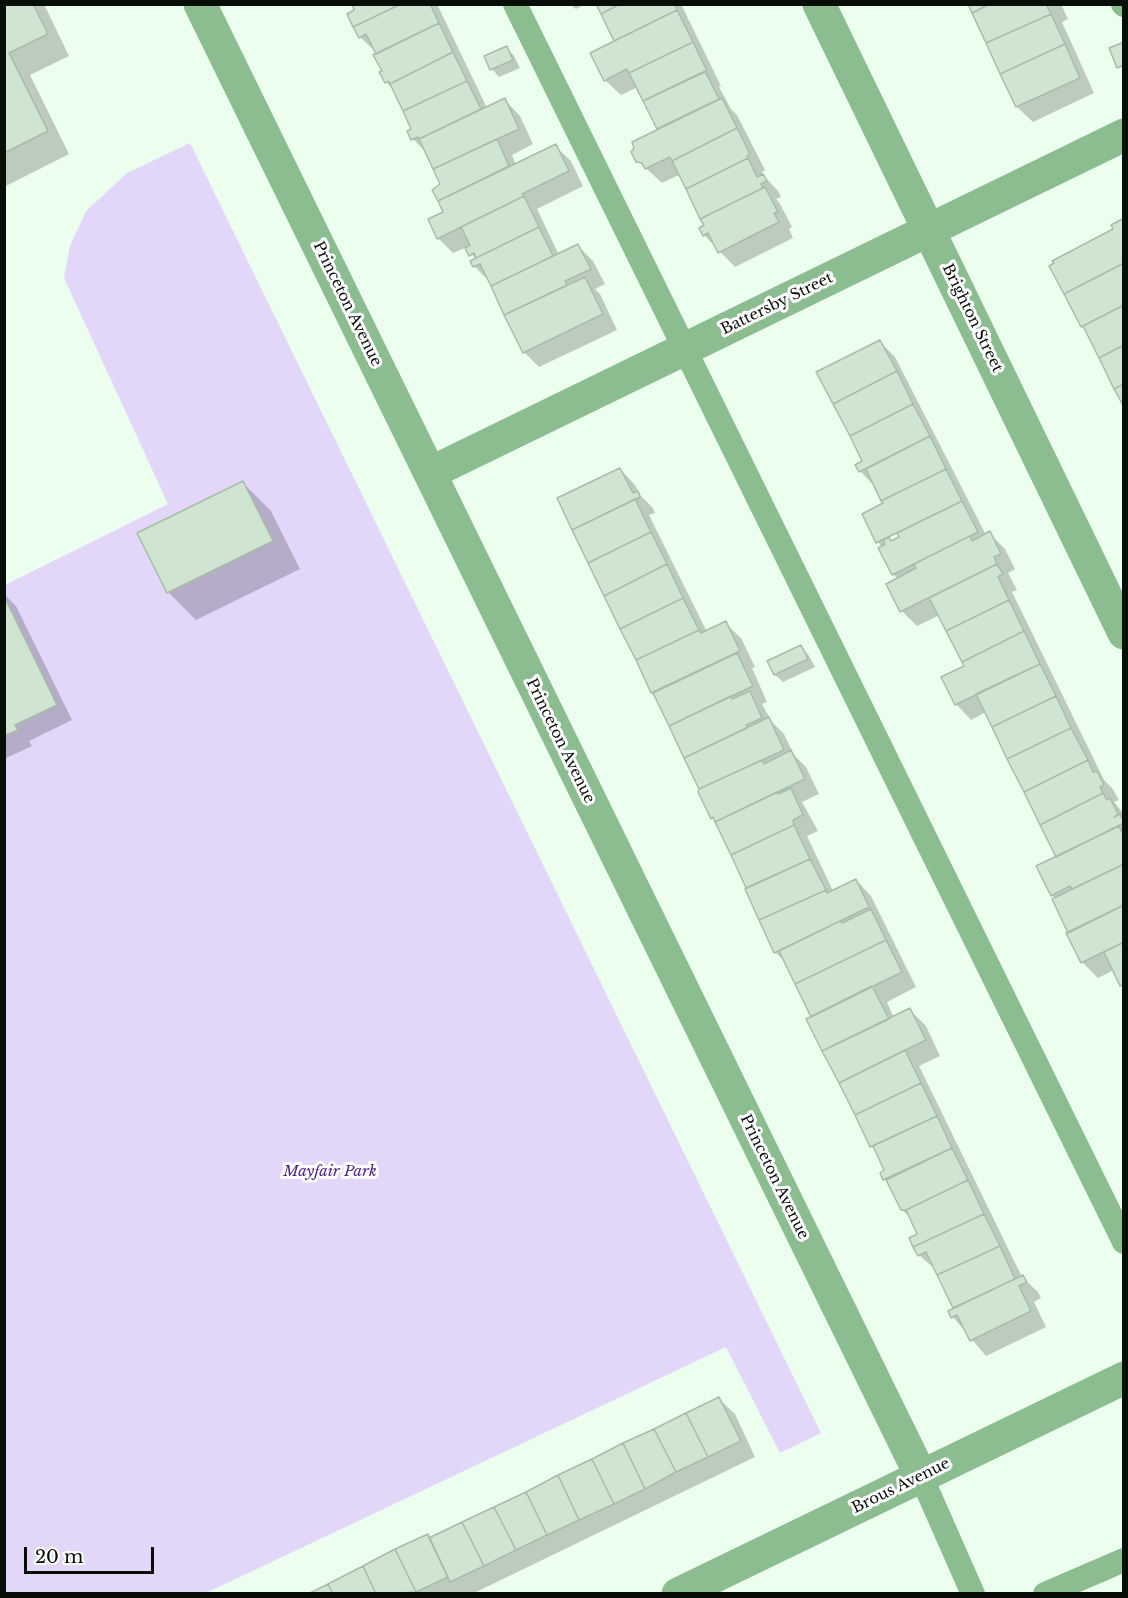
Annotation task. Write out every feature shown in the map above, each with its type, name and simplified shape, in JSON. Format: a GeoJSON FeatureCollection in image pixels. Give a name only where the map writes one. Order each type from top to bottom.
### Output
{"type":"FeatureCollection","features":[{"type":"Feature","properties":{"kind":"street","name":"Princeton Avenue"},"geometry":{"type":"LineString","coordinates":[[200,4],[921,1476]]}},
{"type":"Feature","properties":{"kind":"street","name":"Brighton Street"},"geometry":{"type":"LineString","coordinates":[[819,4],[1124,633]]}},
{"type":"Feature","properties":{"kind":"street","name":"Battersby Street"},"geometry":{"type":"LineString","coordinates":[[430,473],[1124,135]]}},
{"type":"Feature","properties":{"kind":"street","name":"Brous Avenue"},"geometry":{"type":"LineString","coordinates":[[678,1593],[1124,1378]]}},
{"type":"Feature","properties":{"kind":"lane"},"geometry":{"type":"LineString","coordinates":[[515,4],[1124,1242]]}},
{"type":"Feature","properties":{"kind":"lane"},"geometry":{"type":"LineString","coordinates":[[921,1476],[973,1593]]}},
{"type":"Feature","properties":{"kind":"lane"},"geometry":{"type":"LineString","coordinates":[[1045,1593],[1093,1584],[1124,1560]]}},
{"type":"Feature","properties":{"kind":"green space","name":"Mayfair Park"},"geometry":{"type":"Polygon","coordinates":[[[190,143],[821,1433],[780,1453],[726,1347],[206,1593],[5,1594],[5,585],[168,504],[64,278],[70,246],[86,211],[127,173],[190,143]]]}},
{"type":"Feature","properties":{"kind":"building"},"geometry":{"type":"Polygon","coordinates":[[[4,4],[33,4],[48,34],[9,53],[48,131],[4,153],[4,4]]]}},
{"type":"Feature","properties":{"kind":"building"},"geometry":{"type":"Polygon","coordinates":[[[352,4],[401,4],[353,27],[347,14],[354,10],[352,4]]]}},
{"type":"Feature","properties":{"kind":"building"},"geometry":{"type":"Polygon","coordinates":[[[401,4],[430,4],[439,23],[376,54],[366,34],[359,38],[353,27],[401,4]]]}},
{"type":"Feature","properties":{"kind":"building"},"geometry":{"type":"Polygon","coordinates":[[[596,4],[620,4],[601,14],[596,4]]]}},
{"type":"Feature","properties":{"kind":"building"},"geometry":{"type":"Polygon","coordinates":[[[620,4],[675,4],[677,10],[614,41],[601,14],[620,4]]]}},
{"type":"Feature","properties":{"kind":"building"},"geometry":{"type":"Polygon","coordinates":[[[968,4],[990,4],[972,13],[968,4]]]}},
{"type":"Feature","properties":{"kind":"building"},"geometry":{"type":"Polygon","coordinates":[[[990,4],[1051,4],[1047,6],[1051,14],[986,43],[972,13],[990,4]]]}},
{"type":"Feature","properties":{"kind":"building"},"geometry":{"type":"Polygon","coordinates":[[[677,10],[693,42],[629,73],[627,69],[604,81],[590,53],[677,10]]]}},
{"type":"Feature","properties":{"kind":"building"},"geometry":{"type":"Polygon","coordinates":[[[1051,14],[1065,44],[1000,74],[986,43],[1051,14]]]}},
{"type":"Feature","properties":{"kind":"building"},"geometry":{"type":"Polygon","coordinates":[[[439,23],[453,52],[390,84],[388,81],[385,83],[379,72],[382,71],[373,55],[439,23]]]}},
{"type":"Feature","properties":{"kind":"building"},"geometry":{"type":"Polygon","coordinates":[[[693,42],[707,71],[643,101],[629,73],[693,42]]]}},
{"type":"Feature","properties":{"kind":"building"},"geometry":{"type":"Polygon","coordinates":[[[1124,42],[1124,65],[1117,68],[1109,48],[1124,42]]]}},
{"type":"Feature","properties":{"kind":"building"},"geometry":{"type":"Polygon","coordinates":[[[1065,44],[1080,78],[1016,107],[1000,74],[1065,44]]]}},
{"type":"Feature","properties":{"kind":"building"},"geometry":{"type":"Polygon","coordinates":[[[507,46],[513,60],[490,70],[484,56],[507,46]]]}},
{"type":"Feature","properties":{"kind":"building"},"geometry":{"type":"Polygon","coordinates":[[[453,52],[467,81],[403,111],[390,84],[453,52]]]}},
{"type":"Feature","properties":{"kind":"building"},"geometry":{"type":"Polygon","coordinates":[[[705,71],[719,99],[657,129],[643,101],[705,71]]]}},
{"type":"Feature","properties":{"kind":"building"},"geometry":{"type":"Polygon","coordinates":[[[467,81],[481,109],[419,139],[418,137],[411,140],[407,131],[411,129],[403,111],[467,81]]]}},
{"type":"Feature","properties":{"kind":"building"},"geometry":{"type":"Polygon","coordinates":[[[505,98],[519,129],[433,169],[419,139],[505,98]]]}},
{"type":"Feature","properties":{"kind":"building"},"geometry":{"type":"Polygon","coordinates":[[[722,98],[737,128],[672,161],[670,157],[645,169],[642,163],[636,162],[631,152],[634,148],[632,142],[722,98]]]}},
{"type":"Feature","properties":{"kind":"building"},"geometry":{"type":"Polygon","coordinates":[[[737,128],[750,154],[748,158],[686,189],[672,161],[737,128]]]}},
{"type":"Feature","properties":{"kind":"building"},"geometry":{"type":"Polygon","coordinates":[[[497,139],[509,166],[438,201],[432,190],[440,184],[433,169],[497,139]]]}},
{"type":"Feature","properties":{"kind":"building"},"geometry":{"type":"Polygon","coordinates":[[[556,144],[569,171],[437,239],[428,219],[443,212],[438,201],[556,144]]]}},
{"type":"Feature","properties":{"kind":"building"},"geometry":{"type":"Polygon","coordinates":[[[748,158],[757,177],[763,174],[767,181],[761,184],[763,188],[700,219],[686,189],[748,158]]]}},
{"type":"Feature","properties":{"kind":"building"},"geometry":{"type":"Polygon","coordinates":[[[765,187],[778,212],[774,213],[779,222],[718,253],[708,233],[703,236],[699,228],[704,225],[700,219],[765,187]]]}},
{"type":"Feature","properties":{"kind":"building"},"geometry":{"type":"Polygon","coordinates":[[[524,196],[539,227],[476,258],[474,253],[469,256],[465,248],[470,245],[461,227],[524,196]]]}},
{"type":"Feature","properties":{"kind":"building"},"geometry":{"type":"Polygon","coordinates":[[[1124,218],[1124,263],[1064,294],[1049,266],[1054,263],[1052,261],[1113,229],[1111,225],[1124,218]]]}},
{"type":"Feature","properties":{"kind":"building"},"geometry":{"type":"Polygon","coordinates":[[[539,227],[553,256],[491,286],[480,264],[473,267],[470,261],[539,227]]]}},
{"type":"Feature","properties":{"kind":"building"},"geometry":{"type":"Polygon","coordinates":[[[578,244],[591,269],[565,281],[567,285],[504,315],[491,286],[578,244]]]}},
{"type":"Feature","properties":{"kind":"building"},"geometry":{"type":"Polygon","coordinates":[[[1124,263],[1124,305],[1081,327],[1064,294],[1124,263]]]}},
{"type":"Feature","properties":{"kind":"building"},"geometry":{"type":"Polygon","coordinates":[[[585,277],[603,314],[523,353],[504,315],[585,277]]]}},
{"type":"Feature","properties":{"kind":"building"},"geometry":{"type":"Polygon","coordinates":[[[1124,305],[1124,345],[1099,358],[1083,326],[1124,305]]]}},
{"type":"Feature","properties":{"kind":"building"},"geometry":{"type":"Polygon","coordinates":[[[880,340],[897,371],[833,404],[816,372],[880,340]]]}},
{"type":"Feature","properties":{"kind":"building"},"geometry":{"type":"Polygon","coordinates":[[[1124,345],[1124,384],[1114,389],[1099,358],[1124,345]]]}},
{"type":"Feature","properties":{"kind":"building"},"geometry":{"type":"Polygon","coordinates":[[[897,371],[913,404],[850,436],[833,404],[897,371]]]}},
{"type":"Feature","properties":{"kind":"building"},"geometry":{"type":"Polygon","coordinates":[[[1124,384],[1124,407],[1114,389],[1124,384]]]}},
{"type":"Feature","properties":{"kind":"building"},"geometry":{"type":"Polygon","coordinates":[[[913,404],[930,436],[859,472],[855,465],[862,461],[850,436],[913,404]]]}},
{"type":"Feature","properties":{"kind":"building"},"geometry":{"type":"Polygon","coordinates":[[[930,436],[946,469],[881,501],[866,469],[930,436]]]}},
{"type":"Feature","properties":{"kind":"building"},"geometry":{"type":"Polygon","coordinates":[[[620,468],[633,493],[638,491],[640,497],[572,530],[557,498],[620,468]]]}},
{"type":"Feature","properties":{"kind":"building"},"geometry":{"type":"Polygon","coordinates":[[[946,469],[962,501],[876,543],[862,514],[883,503],[881,501],[946,469]]]}},
{"type":"Feature","properties":{"kind":"building"},"geometry":{"type":"Polygon","coordinates":[[[243,481],[273,541],[167,593],[137,533],[243,481]]]}},
{"type":"Feature","properties":{"kind":"building"},"geometry":{"type":"Polygon","coordinates":[[[635,499],[651,532],[588,563],[572,530],[635,499]]]}},
{"type":"Feature","properties":{"kind":"building"},"geometry":{"type":"Polygon","coordinates":[[[962,501],[978,532],[892,575],[878,548],[885,544],[883,540],[889,537],[891,541],[899,537],[897,533],[962,501]]]}},
{"type":"Feature","properties":{"kind":"building"},"geometry":{"type":"Polygon","coordinates":[[[990,531],[1001,554],[994,557],[997,564],[900,612],[886,584],[916,568],[914,564],[970,536],[972,541],[990,531]]]}},
{"type":"Feature","properties":{"kind":"building"},"geometry":{"type":"Polygon","coordinates":[[[651,532],[667,564],[604,596],[588,563],[651,532]]]}},
{"type":"Feature","properties":{"kind":"building"},"geometry":{"type":"Polygon","coordinates":[[[667,564],[683,598],[620,629],[604,596],[667,564]]]}},
{"type":"Feature","properties":{"kind":"building"},"geometry":{"type":"Polygon","coordinates":[[[997,564],[1003,574],[998,577],[1009,600],[946,631],[929,598],[997,564]]]}},
{"type":"Feature","properties":{"kind":"building"},"geometry":{"type":"Polygon","coordinates":[[[4,596],[57,705],[15,725],[18,730],[4,736],[4,596]]]}},
{"type":"Feature","properties":{"kind":"building"},"geometry":{"type":"Polygon","coordinates":[[[683,598],[699,630],[636,660],[620,629],[683,598]]]}},
{"type":"Feature","properties":{"kind":"building"},"geometry":{"type":"Polygon","coordinates":[[[1009,600],[1024,631],[962,662],[946,631],[1009,600]]]}},
{"type":"Feature","properties":{"kind":"building"},"geometry":{"type":"Polygon","coordinates":[[[726,621],[740,651],[651,693],[636,660],[699,630],[701,633],[726,621]]]}},
{"type":"Feature","properties":{"kind":"building"},"geometry":{"type":"Polygon","coordinates":[[[1024,631],[1040,664],[955,705],[941,677],[964,666],[962,662],[1024,631]]]}},
{"type":"Feature","properties":{"kind":"building"},"geometry":{"type":"Polygon","coordinates":[[[801,645],[808,659],[774,675],[767,661],[801,645]]]}},
{"type":"Feature","properties":{"kind":"building"},"geometry":{"type":"Polygon","coordinates":[[[737,653],[753,686],[669,726],[653,693],[737,653]]]}},
{"type":"Feature","properties":{"kind":"building"},"geometry":{"type":"Polygon","coordinates":[[[1040,664],[1056,696],[992,727],[976,694],[1040,664]]]}},
{"type":"Feature","properties":{"kind":"building"},"geometry":{"type":"Polygon","coordinates":[[[750,691],[762,718],[746,725],[747,728],[684,758],[669,726],[731,696],[732,699],[750,691]]]}},
{"type":"Feature","properties":{"kind":"building"},"geometry":{"type":"Polygon","coordinates":[[[1056,696],[1071,728],[1007,759],[992,727],[1056,696]]]}},
{"type":"Feature","properties":{"kind":"building"},"geometry":{"type":"Polygon","coordinates":[[[769,717],[784,750],[699,789],[684,758],[769,717]]]}},
{"type":"Feature","properties":{"kind":"building"},"geometry":{"type":"Polygon","coordinates":[[[1071,728],[1088,760],[1024,792],[1007,759],[1071,728]]]}},
{"type":"Feature","properties":{"kind":"building"},"geometry":{"type":"Polygon","coordinates":[[[791,750],[805,779],[715,822],[713,817],[711,819],[698,792],[699,789],[762,760],[764,764],[791,750]]]}},
{"type":"Feature","properties":{"kind":"building"},"geometry":{"type":"Polygon","coordinates":[[[1088,760],[1093,772],[1097,771],[1104,785],[1100,787],[1103,793],[1040,825],[1024,792],[1088,760]]]}},
{"type":"Feature","properties":{"kind":"building"},"geometry":{"type":"Polygon","coordinates":[[[791,788],[803,815],[793,820],[794,825],[731,855],[715,822],[777,792],[778,794],[791,788]]]}},
{"type":"Feature","properties":{"kind":"building"},"geometry":{"type":"Polygon","coordinates":[[[1103,793],[1107,800],[1110,798],[1118,814],[1114,817],[1120,814],[1124,823],[1056,857],[1040,825],[1103,793]]]}},
{"type":"Feature","properties":{"kind":"building"},"geometry":{"type":"Polygon","coordinates":[[[794,825],[810,859],[746,888],[731,855],[794,825]]]}},
{"type":"Feature","properties":{"kind":"building"},"geometry":{"type":"Polygon","coordinates":[[[1119,826],[1124,836],[1124,864],[1072,889],[1070,886],[1051,896],[1036,866],[1119,826]]]}},
{"type":"Feature","properties":{"kind":"building"},"geometry":{"type":"Polygon","coordinates":[[[810,859],[826,890],[759,920],[745,889],[810,859]]]}},
{"type":"Feature","properties":{"kind":"building"},"geometry":{"type":"Polygon","coordinates":[[[1124,864],[1124,905],[1068,933],[1052,899],[1124,864]]]}},
{"type":"Feature","properties":{"kind":"building"},"geometry":{"type":"Polygon","coordinates":[[[856,879],[869,907],[774,953],[759,920],[856,879]]]}},
{"type":"Feature","properties":{"kind":"building"},"geometry":{"type":"Polygon","coordinates":[[[1124,905],[1124,942],[1081,963],[1066,933],[1124,905]]]}},
{"type":"Feature","properties":{"kind":"building"},"geometry":{"type":"Polygon","coordinates":[[[871,909],[886,940],[795,984],[779,951],[840,921],[842,923],[871,909]]]}},
{"type":"Feature","properties":{"kind":"building"},"geometry":{"type":"Polygon","coordinates":[[[886,940],[902,972],[811,1017],[795,984],[886,940]]]}},
{"type":"Feature","properties":{"kind":"building"},"geometry":{"type":"Polygon","coordinates":[[[1124,942],[1124,984],[1120,986],[1104,952],[1124,942]]]}},
{"type":"Feature","properties":{"kind":"building"},"geometry":{"type":"Polygon","coordinates":[[[872,986],[889,1019],[822,1051],[806,1019],[872,986]]]}},
{"type":"Feature","properties":{"kind":"building"},"geometry":{"type":"Polygon","coordinates":[[[910,1008],[926,1040],[839,1083],[822,1051],[910,1008]]]}},
{"type":"Feature","properties":{"kind":"building"},"geometry":{"type":"Polygon","coordinates":[[[905,1050],[921,1083],[855,1115],[839,1083],[905,1050]]]}},
{"type":"Feature","properties":{"kind":"building"},"geometry":{"type":"Polygon","coordinates":[[[921,1083],[937,1116],[870,1147],[855,1115],[921,1083]]]}},
{"type":"Feature","properties":{"kind":"building"},"geometry":{"type":"Polygon","coordinates":[[[937,1116],[952,1148],[883,1180],[880,1173],[884,1170],[873,1146],[937,1116]]]}},
{"type":"Feature","properties":{"kind":"building"},"geometry":{"type":"Polygon","coordinates":[[[952,1148],[968,1180],[906,1210],[901,1210],[886,1180],[952,1148]]]}},
{"type":"Feature","properties":{"kind":"building"},"geometry":{"type":"Polygon","coordinates":[[[968,1180],[984,1214],[913,1247],[909,1238],[917,1234],[906,1210],[968,1180]]]}},
{"type":"Feature","properties":{"kind":"building"},"geometry":{"type":"Polygon","coordinates":[[[984,1214],[1000,1246],[937,1275],[926,1252],[918,1256],[913,1247],[984,1214]]]}},
{"type":"Feature","properties":{"kind":"building"},"geometry":{"type":"Polygon","coordinates":[[[1000,1246],[1015,1279],[953,1308],[937,1275],[1000,1246]]]}},
{"type":"Feature","properties":{"kind":"building"},"geometry":{"type":"Polygon","coordinates":[[[1023,1275],[1027,1282],[1019,1286],[1031,1311],[970,1341],[957,1315],[951,1318],[948,1311],[1023,1275]]]}},
{"type":"Feature","properties":{"kind":"building"},"geometry":{"type":"Polygon","coordinates":[[[719,1397],[741,1441],[708,1457],[686,1413],[719,1397]]]}},
{"type":"Feature","properties":{"kind":"building"},"geometry":{"type":"Polygon","coordinates":[[[686,1413],[708,1457],[676,1472],[654,1429],[686,1413]]]}},
{"type":"Feature","properties":{"kind":"building"},"geometry":{"type":"Polygon","coordinates":[[[654,1429],[676,1472],[645,1489],[623,1443],[654,1429]]]}},
{"type":"Feature","properties":{"kind":"building"},"geometry":{"type":"Polygon","coordinates":[[[623,1443],[645,1489],[614,1504],[592,1459],[623,1443]]]}},
{"type":"Feature","properties":{"kind":"building"},"geometry":{"type":"Polygon","coordinates":[[[592,1459],[614,1504],[579,1520],[558,1475],[592,1459]]]}},
{"type":"Feature","properties":{"kind":"building"},"geometry":{"type":"Polygon","coordinates":[[[558,1475],[579,1520],[547,1535],[526,1492],[558,1475]]]}},
{"type":"Feature","properties":{"kind":"building"},"geometry":{"type":"Polygon","coordinates":[[[526,1492],[547,1535],[516,1550],[494,1507],[526,1492]]]}},
{"type":"Feature","properties":{"kind":"building"},"geometry":{"type":"Polygon","coordinates":[[[494,1507],[516,1550],[484,1566],[462,1522],[494,1507]]]}},
{"type":"Feature","properties":{"kind":"building"},"geometry":{"type":"Polygon","coordinates":[[[462,1522],[484,1566],[450,1582],[429,1538],[462,1522]]]}},
{"type":"Feature","properties":{"kind":"building"},"geometry":{"type":"Polygon","coordinates":[[[428,1534],[448,1577],[416,1592],[395,1549],[428,1534]]]}},
{"type":"Feature","properties":{"kind":"building"},"geometry":{"type":"Polygon","coordinates":[[[395,1549],[416,1592],[376,1594],[363,1566],[395,1549]]]}},
{"type":"Feature","properties":{"kind":"building"},"geometry":{"type":"Polygon","coordinates":[[[363,1566],[376,1594],[333,1594],[328,1584],[363,1566]]]}},
{"type":"Feature","properties":{"kind":"building"},"geometry":{"type":"Polygon","coordinates":[[[328,1584],[333,1594],[308,1594],[328,1584]]]}}]}
